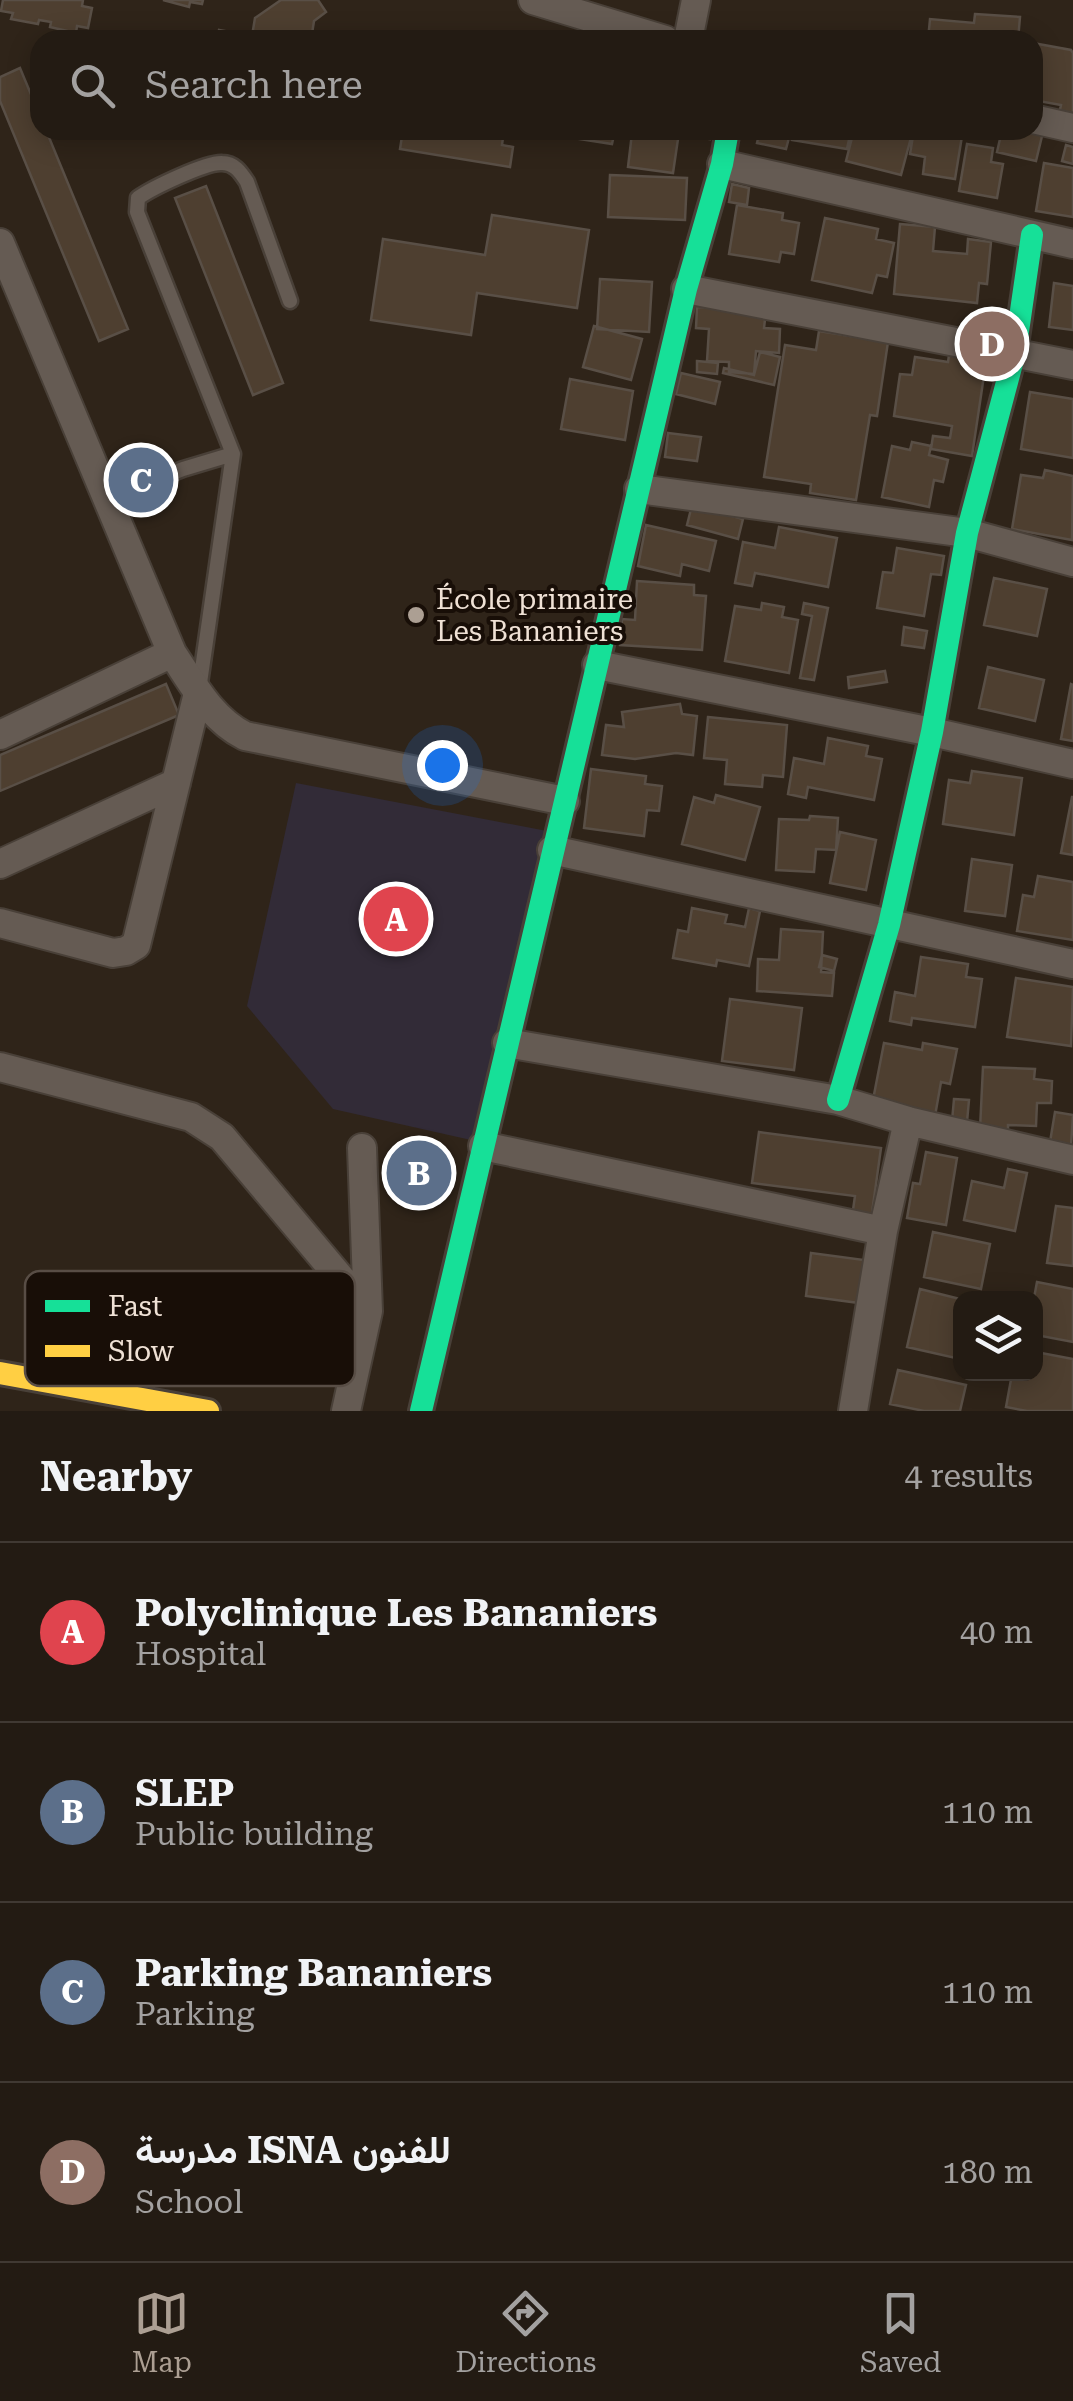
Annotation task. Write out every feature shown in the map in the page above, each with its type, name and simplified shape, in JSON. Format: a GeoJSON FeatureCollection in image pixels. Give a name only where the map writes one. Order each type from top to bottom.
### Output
{"type":"FeatureCollection","features":[{"type":"Feature","properties":{"kind":"street"},"geometry":{"type":"LineString","coordinates":[[534,0],[632,30]]}},
{"type":"Feature","properties":{"kind":"street"},"geometry":{"type":"LineString","coordinates":[[690,30],[696,0]]}},
{"type":"Feature","properties":{"kind":"street"},"geometry":{"type":"LineString","coordinates":[[1043,121],[1073,128]]}},
{"type":"Feature","properties":{"kind":"street"},"geometry":{"type":"LineString","coordinates":[[420,1411],[686,289],[726,140]]}},
{"type":"Feature","properties":{"kind":"street"},"geometry":{"type":"LineString","coordinates":[[722,164],[1073,244]]}},
{"type":"Feature","properties":{"kind":"street"},"geometry":{"type":"LineString","coordinates":[[838,1100],[888,925],[932,732],[967,532],[1014,352],[1032,235]]}},
{"type":"Feature","properties":{"kind":"street"},"geometry":{"type":"LineString","coordinates":[[0,244],[172,653],[198,693],[228,727],[245,736],[565,800]]}},
{"type":"Feature","properties":{"kind":"street"},"geometry":{"type":"LineString","coordinates":[[686,289],[1073,365]]}},
{"type":"Feature","properties":{"kind":"street"},"geometry":{"type":"LineString","coordinates":[[638,489],[967,532],[1073,562]]}},
{"type":"Feature","properties":{"kind":"street"},"geometry":{"type":"LineString","coordinates":[[0,736],[172,653]]}},
{"type":"Feature","properties":{"kind":"street"},"geometry":{"type":"LineString","coordinates":[[597,664],[1073,764]]}},
{"type":"Feature","properties":{"kind":"street"},"geometry":{"type":"LineString","coordinates":[[0,923],[112,953],[136,945],[198,693]]}},
{"type":"Feature","properties":{"kind":"street"},"geometry":{"type":"LineString","coordinates":[[0,864],[176,783]]}},
{"type":"Feature","properties":{"kind":"street"},"geometry":{"type":"LineString","coordinates":[[552,850],[1073,964]]}},
{"type":"Feature","properties":{"kind":"street"},"geometry":{"type":"LineString","coordinates":[[507,1042],[838,1100],[908,1121],[1073,1160]]}},
{"type":"Feature","properties":{"kind":"street"},"geometry":{"type":"LineString","coordinates":[[0,1068],[191,1117],[222,1137],[334,1271]]}},
{"type":"Feature","properties":{"kind":"street"},"geometry":{"type":"LineString","coordinates":[[853,1411],[883,1231],[908,1121]]}},
{"type":"Feature","properties":{"kind":"street"},"geometry":{"type":"LineString","coordinates":[[482,1146],[883,1231]]}},
{"type":"Feature","properties":{"kind":"street"},"geometry":{"type":"LineString","coordinates":[[355,1370],[368,1311],[362,1148]]}},
{"type":"Feature","properties":{"kind":"street"},"geometry":{"type":"LineString","coordinates":[[355,1296],[368,1311]]}},
{"type":"Feature","properties":{"kind":"street"},"geometry":{"type":"LineString","coordinates":[[0,1373],[25,1378]]}},
{"type":"Feature","properties":{"kind":"street"},"geometry":{"type":"LineString","coordinates":[[71,1386],[208,1411]]}},
{"type":"Feature","properties":{"kind":"street"},"geometry":{"type":"LineString","coordinates":[[346,1411],[352,1386]]}},
{"type":"Feature","properties":{"kind":"lane"},"geometry":{"type":"LineString","coordinates":[[198,693],[233,454],[137,212],[138,198],[154,187],[221,162],[236,166],[247,182],[290,301]]}},
{"type":"Feature","properties":{"kind":"lane"},"geometry":{"type":"LineString","coordinates":[[108,499],[184,468],[233,454]]}},
{"type":"Feature","properties":{"kind":"shaded area"},"geometry":{"type":"Polygon","coordinates":[[[296,783],[547,831],[471,1140],[333,1109],[247,1006],[296,783]]]}},
{"type":"Feature","properties":{"kind":"building"},"geometry":{"type":"Polygon","coordinates":[[[3,0],[83,0],[82,6],[92,8],[88,28],[77,26],[76,30],[50,27],[51,22],[11,19],[13,13],[1,11],[3,0]]]}},
{"type":"Feature","properties":{"kind":"building"},"geometry":{"type":"Polygon","coordinates":[[[163,0],[203,0],[202,4],[190,2],[189,7],[163,0]]]}},
{"type":"Feature","properties":{"kind":"building"},"geometry":{"type":"Polygon","coordinates":[[[281,0],[318,0],[326,12],[314,21],[313,30],[253,30],[255,18],[281,0]]]}},
{"type":"Feature","properties":{"kind":"building"},"geometry":{"type":"Polygon","coordinates":[[[975,14],[1020,17],[1019,30],[929,30],[930,19],[974,23],[975,14]]]}},
{"type":"Feature","properties":{"kind":"building"},"geometry":{"type":"Polygon","coordinates":[[[1043,45],[1073,53],[1073,116],[1059,114],[1061,105],[1043,102],[1043,45]]]}},
{"type":"Feature","properties":{"kind":"building"},"geometry":{"type":"Polygon","coordinates":[[[20,68],[30,92],[30,140],[50,140],[128,329],[99,341],[0,101],[0,77],[20,68]]]}},
{"type":"Feature","properties":{"kind":"building"},"geometry":{"type":"Polygon","coordinates":[[[401,140],[503,140],[502,145],[513,147],[510,167],[400,149],[401,140]]]}},
{"type":"Feature","properties":{"kind":"building"},"geometry":{"type":"Polygon","coordinates":[[[631,140],[678,140],[673,173],[628,167],[631,140]]]}},
{"type":"Feature","properties":{"kind":"building"},"geometry":{"type":"Polygon","coordinates":[[[758,140],[788,140],[786,149],[757,143],[758,140]]]}},
{"type":"Feature","properties":{"kind":"building"},"geometry":{"type":"Polygon","coordinates":[[[792,140],[849,140],[847,149],[792,140]]]}},
{"type":"Feature","properties":{"kind":"building"},"geometry":{"type":"Polygon","coordinates":[[[851,140],[910,140],[901,175],[846,161],[851,140]]]}},
{"type":"Feature","properties":{"kind":"building"},"geometry":{"type":"Polygon","coordinates":[[[912,140],[961,140],[955,179],[923,174],[925,157],[910,154],[912,140]]]}},
{"type":"Feature","properties":{"kind":"building"},"geometry":{"type":"Polygon","coordinates":[[[1000,140],[1041,140],[1036,161],[997,152],[1000,140]]]}},
{"type":"Feature","properties":{"kind":"building"},"geometry":{"type":"Polygon","coordinates":[[[967,144],[993,148],[991,162],[1003,164],[997,198],[959,191],[967,144]]]}},
{"type":"Feature","properties":{"kind":"building"},"geometry":{"type":"Polygon","coordinates":[[[1066,145],[1073,147],[1073,164],[1062,161],[1066,145]]]}},
{"type":"Feature","properties":{"kind":"building"},"geometry":{"type":"Polygon","coordinates":[[[1044,163],[1073,168],[1073,217],[1036,211],[1044,163]]]}},
{"type":"Feature","properties":{"kind":"building"},"geometry":{"type":"Polygon","coordinates":[[[610,175],[687,178],[685,220],[608,217],[610,175]]]}},
{"type":"Feature","properties":{"kind":"building"},"geometry":{"type":"Polygon","coordinates":[[[732,184],[749,188],[747,205],[729,202],[732,184]]]}},
{"type":"Feature","properties":{"kind":"building"},"geometry":{"type":"Polygon","coordinates":[[[206,186],[283,383],[253,395],[175,198],[206,186]]]}},
{"type":"Feature","properties":{"kind":"building"},"geometry":{"type":"Polygon","coordinates":[[[737,205],[783,213],[782,220],[799,223],[794,254],[781,252],[779,262],[729,254],[737,205]]]}},
{"type":"Feature","properties":{"kind":"building"},"geometry":{"type":"Polygon","coordinates":[[[492,215],[589,230],[577,308],[477,293],[471,335],[371,320],[383,239],[485,255],[492,215]]]}},
{"type":"Feature","properties":{"kind":"building"},"geometry":{"type":"Polygon","coordinates":[[[825,218],[878,229],[876,239],[894,243],[887,277],[877,275],[872,293],[812,280],[825,218]]]}},
{"type":"Feature","properties":{"kind":"building"},"geometry":{"type":"Polygon","coordinates":[[[900,224],[935,227],[933,251],[967,254],[968,239],[991,242],[987,284],[979,283],[977,303],[894,294],[900,224]]]}},
{"type":"Feature","properties":{"kind":"building"},"geometry":{"type":"Polygon","coordinates":[[[600,279],[652,282],[649,332],[597,329],[600,279]]]}},
{"type":"Feature","properties":{"kind":"building"},"geometry":{"type":"Polygon","coordinates":[[[1054,283],[1073,286],[1073,330],[1049,327],[1054,283]]]}},
{"type":"Feature","properties":{"kind":"building"},"geometry":{"type":"Polygon","coordinates":[[[697,307],[766,311],[764,328],[780,329],[779,353],[756,351],[754,374],[729,372],[729,362],[707,361],[709,329],[696,328],[697,307]]]}},
{"type":"Feature","properties":{"kind":"building"},"geometry":{"type":"Polygon","coordinates":[[[594,326],[642,339],[631,380],[583,367],[594,326]]]}},
{"type":"Feature","properties":{"kind":"building"},"geometry":{"type":"Polygon","coordinates":[[[819,331],[888,342],[877,416],[870,415],[856,500],[810,493],[811,484],[764,477],[785,345],[816,350],[819,331]]]}},
{"type":"Feature","properties":{"kind":"building"},"geometry":{"type":"Polygon","coordinates":[[[760,352],[780,357],[774,385],[723,373],[724,368],[754,375],[760,352]]]}},
{"type":"Feature","properties":{"kind":"building"},"geometry":{"type":"Polygon","coordinates":[[[949,355],[986,362],[972,456],[931,449],[933,436],[950,438],[952,426],[894,416],[900,374],[912,375],[915,357],[948,362],[949,355]]]}},
{"type":"Feature","properties":{"kind":"building"},"geometry":{"type":"Polygon","coordinates":[[[697,361],[718,363],[717,374],[697,372],[697,361]]]}},
{"type":"Feature","properties":{"kind":"building"},"geometry":{"type":"Polygon","coordinates":[[[681,373],[720,382],[715,404],[676,394],[681,373]]]}},
{"type":"Feature","properties":{"kind":"building"},"geometry":{"type":"Polygon","coordinates":[[[570,379],[633,391],[625,440],[561,429],[570,379]]]}},
{"type":"Feature","properties":{"kind":"building"},"geometry":{"type":"Polygon","coordinates":[[[1030,392],[1073,399],[1073,458],[1021,449],[1030,392]]]}},
{"type":"Feature","properties":{"kind":"building"},"geometry":{"type":"Polygon","coordinates":[[[668,433],[701,437],[697,461],[665,457],[668,433]]]}},
{"type":"Feature","properties":{"kind":"building"},"geometry":{"type":"Polygon","coordinates":[[[912,442],[931,446],[929,455],[948,460],[943,482],[934,480],[929,507],[882,497],[892,446],[910,450],[912,442]]]}},
{"type":"Feature","properties":{"kind":"building"},"geometry":{"type":"Polygon","coordinates":[[[1045,470],[1073,476],[1072,540],[1012,529],[1021,475],[1043,478],[1045,470]]]}},
{"type":"Feature","properties":{"kind":"building"},"geometry":{"type":"Polygon","coordinates":[[[692,505],[743,519],[738,539],[687,525],[692,505]]]}},
{"type":"Feature","properties":{"kind":"building"},"geometry":{"type":"Polygon","coordinates":[[[646,525],[716,541],[709,571],[682,564],[680,576],[638,566],[646,525]]]}},
{"type":"Feature","properties":{"kind":"building"},"geometry":{"type":"Polygon","coordinates":[[[779,527],[837,538],[828,587],[755,573],[752,586],[735,583],[743,542],[775,548],[779,527]]]}},
{"type":"Feature","properties":{"kind":"building"},"geometry":{"type":"Polygon","coordinates":[[[897,548],[944,556],[941,575],[931,574],[924,616],[877,608],[883,572],[893,573],[897,548]]]}},
{"type":"Feature","properties":{"kind":"building"},"geometry":{"type":"Polygon","coordinates":[[[994,578],[1047,589],[1037,636],[984,625],[994,578]]]}},
{"type":"Feature","properties":{"kind":"building"},"geometry":{"type":"Polygon","coordinates":[[[637,581],[694,585],[694,595],[706,596],[702,650],[620,645],[622,619],[635,620],[637,581]]]}},
{"type":"Feature","properties":{"kind":"building"},"geometry":{"type":"Polygon","coordinates":[[[762,603],[784,607],[782,617],[798,620],[789,673],[725,661],[735,606],[761,610],[762,603]]]}},
{"type":"Feature","properties":{"kind":"building"},"geometry":{"type":"Polygon","coordinates":[[[804,603],[828,608],[814,680],[800,678],[812,616],[802,614],[804,603]]]}},
{"type":"Feature","properties":{"kind":"building"},"geometry":{"type":"Polygon","coordinates":[[[904,627],[927,631],[924,648],[902,645],[904,627]]]}},
{"type":"Feature","properties":{"kind":"building"},"geometry":{"type":"Polygon","coordinates":[[[988,667],[1044,680],[1035,721],[979,708],[988,667]]]}},
{"type":"Feature","properties":{"kind":"building"},"geometry":{"type":"Polygon","coordinates":[[[885,671],[887,682],[849,688],[848,677],[885,671]]]}},
{"type":"Feature","properties":{"kind":"building"},"geometry":{"type":"Polygon","coordinates":[[[166,684],[179,715],[0,791],[0,755],[166,684]]]}},
{"type":"Feature","properties":{"kind":"building"},"geometry":{"type":"Polygon","coordinates":[[[1073,685],[1073,741],[1061,739],[1073,685]]]}},
{"type":"Feature","properties":{"kind":"building"},"geometry":{"type":"Polygon","coordinates":[[[680,704],[682,714],[697,716],[693,755],[676,753],[635,759],[602,755],[606,725],[624,727],[622,712],[680,704]]]}},
{"type":"Feature","properties":{"kind":"building"},"geometry":{"type":"Polygon","coordinates":[[[708,717],[787,725],[783,777],[763,775],[762,787],[725,784],[727,760],[704,758],[708,717]]]}},
{"type":"Feature","properties":{"kind":"building"},"geometry":{"type":"Polygon","coordinates":[[[828,738],[868,746],[866,756],[882,759],[874,800],[808,787],[806,798],[788,794],[794,758],[824,764],[828,738]]]}},
{"type":"Feature","properties":{"kind":"building"},"geometry":{"type":"Polygon","coordinates":[[[591,769],[646,776],[645,784],[662,786],[659,811],[647,810],[644,836],[584,828],[591,769]]]}},
{"type":"Feature","properties":{"kind":"building"},"geometry":{"type":"Polygon","coordinates":[[[972,771],[1022,778],[1014,835],[943,824],[949,780],[970,783],[972,771]]]}},
{"type":"Feature","properties":{"kind":"building"},"geometry":{"type":"Polygon","coordinates":[[[716,795],[760,807],[745,860],[682,844],[694,797],[714,803],[716,795]]]}},
{"type":"Feature","properties":{"kind":"building"},"geometry":{"type":"Polygon","coordinates":[[[1073,797],[1073,855],[1061,853],[1073,797]]]}},
{"type":"Feature","properties":{"kind":"building"},"geometry":{"type":"Polygon","coordinates":[[[810,816],[838,818],[836,850],[816,849],[814,872],[776,870],[779,819],[809,820],[810,816]]]}},
{"type":"Feature","properties":{"kind":"building"},"geometry":{"type":"Polygon","coordinates":[[[840,832],[876,840],[866,890],[830,883],[840,832]]]}},
{"type":"Feature","properties":{"kind":"building"},"geometry":{"type":"Polygon","coordinates":[[[972,859],[1012,865],[1005,916],[965,911],[972,859]]]}},
{"type":"Feature","properties":{"kind":"building"},"geometry":{"type":"Polygon","coordinates":[[[1038,876],[1073,882],[1073,940],[1017,931],[1023,895],[1034,897],[1038,876]]]}},
{"type":"Feature","properties":{"kind":"building"},"geometry":{"type":"Polygon","coordinates":[[[692,908],[727,915],[725,923],[745,927],[749,908],[760,911],[749,966],[717,960],[716,966],[673,958],[678,930],[688,932],[692,908]]]}},
{"type":"Feature","properties":{"kind":"building"},"geometry":{"type":"Polygon","coordinates":[[[781,929],[823,932],[821,972],[834,973],[832,996],[757,991],[758,959],[779,960],[781,929]]]}},
{"type":"Feature","properties":{"kind":"building"},"geometry":{"type":"Polygon","coordinates":[[[822,955],[837,959],[834,971],[819,967],[822,955]]]}},
{"type":"Feature","properties":{"kind":"building"},"geometry":{"type":"Polygon","coordinates":[[[921,957],[968,964],[966,977],[982,979],[975,1027],[912,1018],[911,1025],[890,1021],[895,992],[915,996],[921,957]]]}},
{"type":"Feature","properties":{"kind":"building"},"geometry":{"type":"Polygon","coordinates":[[[1016,978],[1073,987],[1071,1046],[1007,1037],[1016,978]]]}},
{"type":"Feature","properties":{"kind":"building"},"geometry":{"type":"Polygon","coordinates":[[[730,999],[802,1008],[794,1070],[722,1061],[730,999]]]}},
{"type":"Feature","properties":{"kind":"building"},"geometry":{"type":"Polygon","coordinates":[[[884,1043],[922,1050],[923,1043],[957,1049],[950,1084],[941,1082],[935,1116],[872,1105],[884,1043]]]}},
{"type":"Feature","properties":{"kind":"building"},"geometry":{"type":"Polygon","coordinates":[[[983,1067],[1035,1069],[1034,1079],[1052,1081],[1051,1103],[1037,1103],[1036,1126],[980,1129],[983,1067]]]}},
{"type":"Feature","properties":{"kind":"building"},"geometry":{"type":"Polygon","coordinates":[[[954,1099],[969,1100],[967,1122],[952,1121],[954,1099]]]}},
{"type":"Feature","properties":{"kind":"building"},"geometry":{"type":"Polygon","coordinates":[[[1055,1112],[1073,1115],[1071,1146],[1050,1142],[1055,1112]]]}},
{"type":"Feature","properties":{"kind":"building"},"geometry":{"type":"Polygon","coordinates":[[[759,1132],[881,1148],[871,1220],[852,1217],[855,1196],[752,1183],[759,1132]]]}},
{"type":"Feature","properties":{"kind":"building"},"geometry":{"type":"Polygon","coordinates":[[[926,1152],[957,1158],[946,1225],[907,1218],[913,1183],[920,1184],[926,1152]]]}},
{"type":"Feature","properties":{"kind":"building"},"geometry":{"type":"Polygon","coordinates":[[[1008,1169],[1027,1173],[1015,1231],[964,1220],[972,1181],[1004,1188],[1008,1169]]]}},
{"type":"Feature","properties":{"kind":"building"},"geometry":{"type":"Polygon","coordinates":[[[1056,1206],[1073,1208],[1073,1266],[1047,1263],[1056,1206]]]}},
{"type":"Feature","properties":{"kind":"building"},"geometry":{"type":"Polygon","coordinates":[[[933,1232],[990,1244],[981,1289],[924,1277],[933,1232]]]}},
{"type":"Feature","properties":{"kind":"building"},"geometry":{"type":"Polygon","coordinates":[[[811,1253],[864,1260],[859,1303],[806,1296],[811,1253]]]}},
{"type":"Feature","properties":{"kind":"building"},"geometry":{"type":"Polygon","coordinates":[[[1037,1282],[1073,1289],[1073,1342],[1043,1336],[1043,1291],[1035,1291],[1037,1282]]]}},
{"type":"Feature","properties":{"kind":"building"},"geometry":{"type":"Polygon","coordinates":[[[920,1289],[953,1297],[953,1357],[907,1347],[920,1289]]]}},
{"type":"Feature","properties":{"kind":"building"},"geometry":{"type":"Polygon","coordinates":[[[1043,1353],[1073,1359],[1073,1411],[1006,1407],[1011,1381],[1043,1381],[1043,1353]]]}},
{"type":"Feature","properties":{"kind":"building"},"geometry":{"type":"Polygon","coordinates":[[[898,1370],[966,1385],[960,1411],[924,1411],[890,1404],[898,1370]]]}},
{"type":"Feature","properties":{"kind":"traffic: fast"},"geometry":{"type":"LineString","coordinates":[[421,1411],[686,289],[726,140]]}},
{"type":"Feature","properties":{"kind":"traffic: fast"},"geometry":{"type":"LineString","coordinates":[[838,1100],[889,925],[932,732],[967,533],[1015,352],[1032,235]]}},
{"type":"Feature","properties":{"kind":"traffic: slow"},"geometry":{"type":"LineString","coordinates":[[0,1373],[25,1378]]}},
{"type":"Feature","properties":{"kind":"traffic: slow"},"geometry":{"type":"LineString","coordinates":[[71,1386],[208,1411]]}},
{"type":"Feature","properties":{"kind":"place","name":"مدرسة ISNA للفنون"},"geometry":{"type":"Point","coordinates":[992,344]}},
{"type":"Feature","properties":{"kind":"place","name":"Parking Bananiers"},"geometry":{"type":"Point","coordinates":[141,480]}},
{"type":"Feature","properties":{"kind":"place","name":"École primaire Les Bananiers"},"geometry":{"type":"Point","coordinates":[416,615]}},
{"type":"Feature","properties":{"kind":"place","name":"Polyclinique Les Bananiers"},"geometry":{"type":"Point","coordinates":[396,919]}},
{"type":"Feature","properties":{"kind":"place","name":"SLEP"},"geometry":{"type":"Point","coordinates":[419,1173]}}]}
